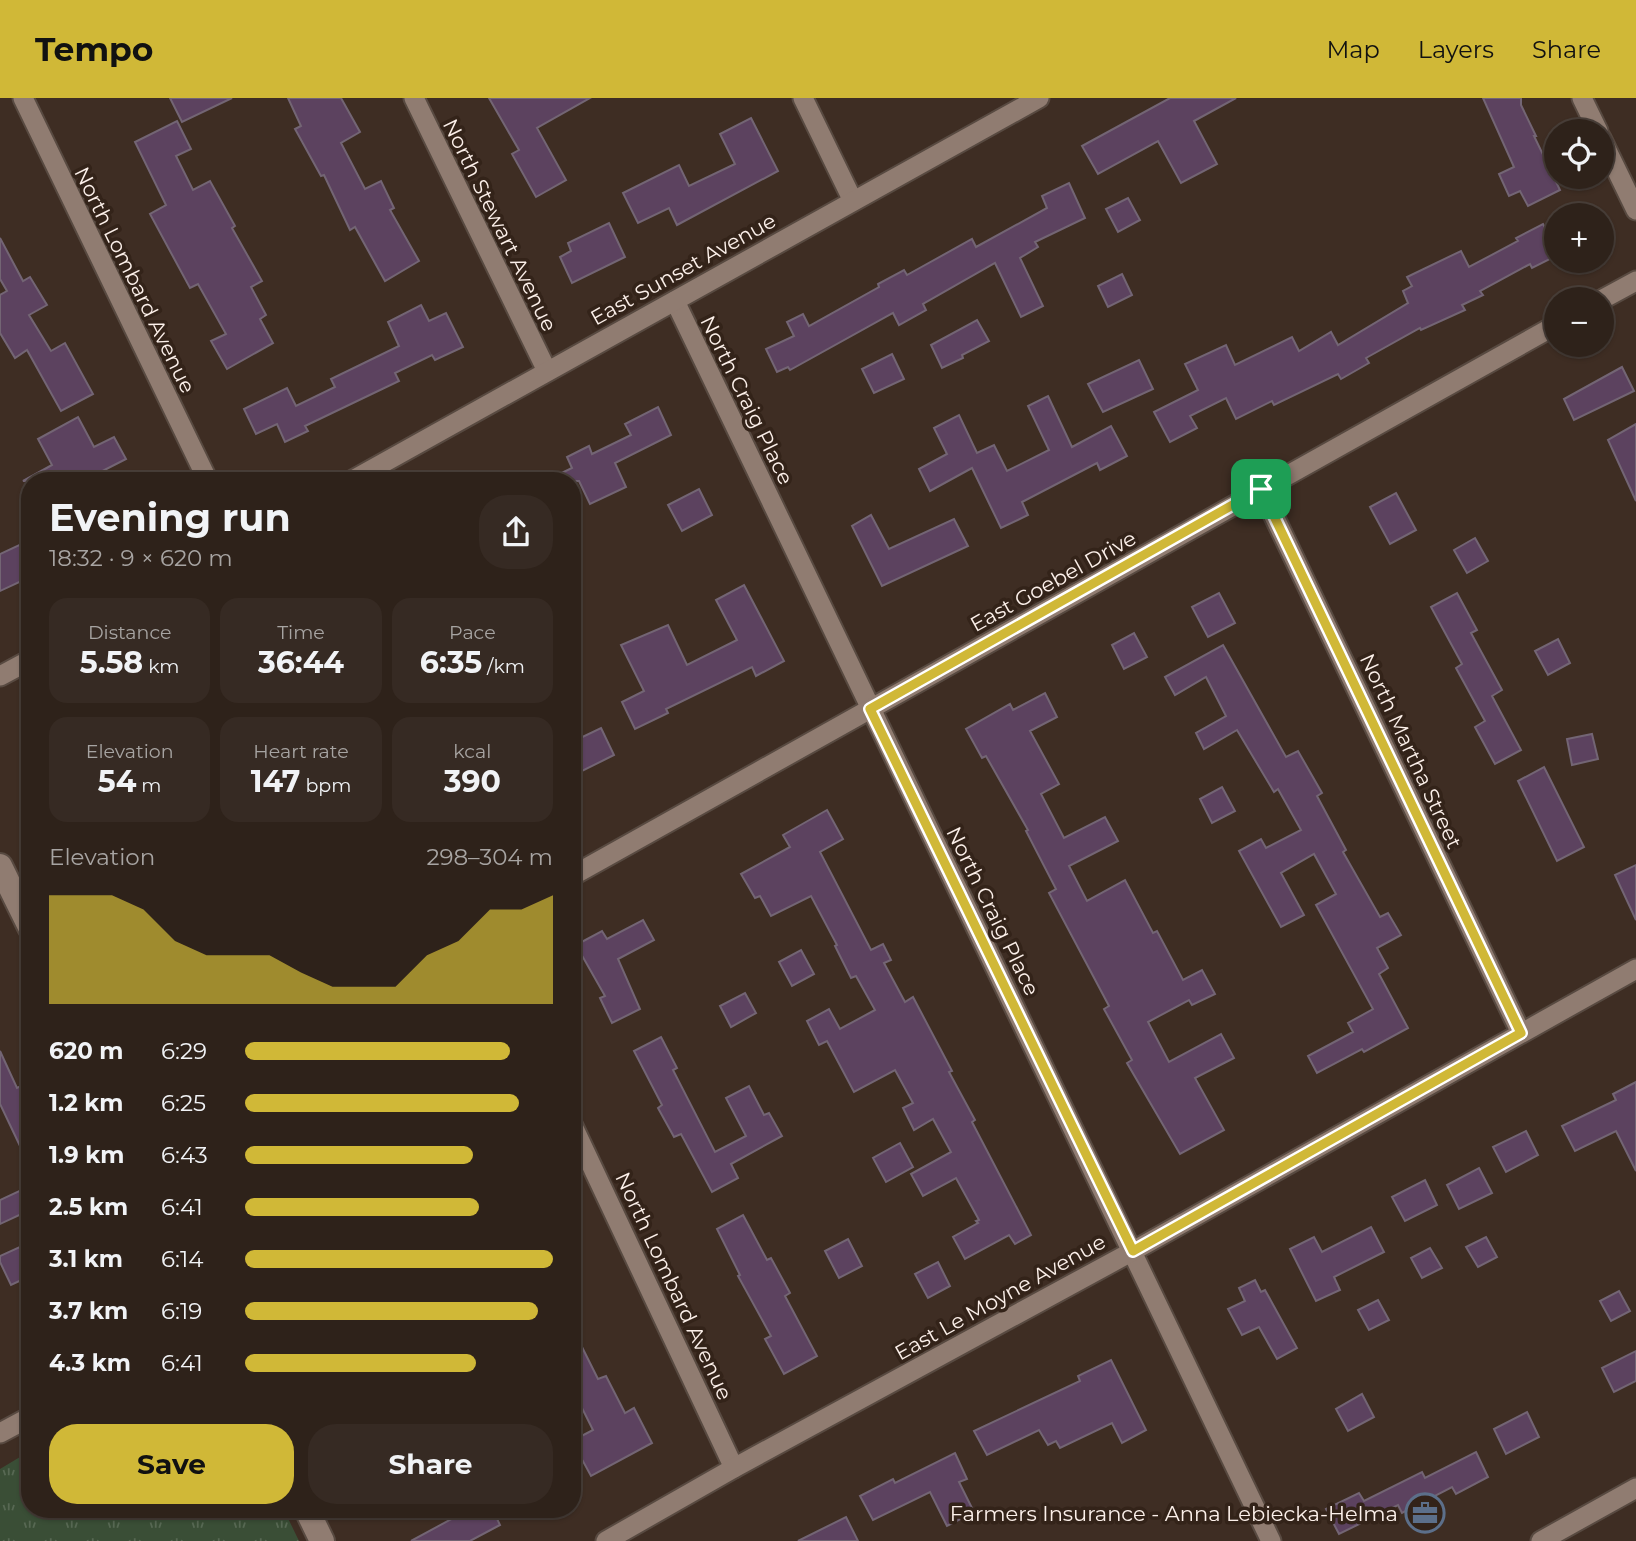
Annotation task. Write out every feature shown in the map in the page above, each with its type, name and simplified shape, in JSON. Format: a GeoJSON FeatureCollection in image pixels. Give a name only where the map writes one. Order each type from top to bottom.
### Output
{"type":"FeatureCollection","features":[{"type":"Feature","properties":{"kind":"street","name":"North Lombard Avenue"},"geometry":{"type":"LineString","coordinates":[[23,98],[204,472]]}},
{"type":"Feature","properties":{"kind":"street","name":"North Stewart Avenue"},"geometry":{"type":"LineString","coordinates":[[414,98],[547,371]]}},
{"type":"Feature","properties":{"kind":"street"},"geometry":{"type":"LineString","coordinates":[[803,98],[853,201]]}},
{"type":"Feature","properties":{"kind":"street","name":"East Sunset Avenue"},"geometry":{"type":"LineString","coordinates":[[367,472],[1039,98]]}},
{"type":"Feature","properties":{"kind":"street"},"geometry":{"type":"LineString","coordinates":[[1582,98],[1592,119]]}},
{"type":"Feature","properties":{"kind":"street"},"geometry":{"type":"LineString","coordinates":[[1614,165],[1636,210]]}},
{"type":"Feature","properties":{"kind":"street"},"geometry":{"type":"LineString","coordinates":[[1614,293],[1636,281]]}},
{"type":"Feature","properties":{"kind":"street","name":"North Craig Place"},"geometry":{"type":"LineString","coordinates":[[675,301],[1271,1541]]}},
{"type":"Feature","properties":{"kind":"street","name":"East Goebel Drive"},"geometry":{"type":"LineString","coordinates":[[581,871],[1544,333]]}},
{"type":"Feature","properties":{"kind":"street","name":"North Martha Street"},"geometry":{"type":"LineString","coordinates":[[1261,489],[1521,1033]]}},
{"type":"Feature","properties":{"kind":"street"},"geometry":{"type":"LineString","coordinates":[[0,676],[21,665]]}},
{"type":"Feature","properties":{"kind":"street"},"geometry":{"type":"LineString","coordinates":[[0,866],[21,909]]}},
{"type":"Feature","properties":{"kind":"street","name":"East Le Moyne Avenue"},"geometry":{"type":"LineString","coordinates":[[606,1541],[734,1468],[1133,1251],[1636,969]]}},
{"type":"Feature","properties":{"kind":"street","name":"North Lombard Avenue"},"geometry":{"type":"LineString","coordinates":[[581,1143],[734,1468]]}},
{"type":"Feature","properties":{"kind":"street"},"geometry":{"type":"LineString","coordinates":[[0,1433],[21,1422]]}},
{"type":"Feature","properties":{"kind":"street"},"geometry":{"type":"LineString","coordinates":[[1541,1541],[1636,1488]]}},
{"type":"Feature","properties":{"kind":"street"},"geometry":{"type":"LineString","coordinates":[[311,1518],[322,1541]]}},
{"type":"Feature","properties":{"kind":"green space"},"geometry":{"type":"Polygon","coordinates":[[[21,1456],[21,1518],[288,1518],[299,1541],[0,1541],[0,1469],[21,1456]]]}},
{"type":"Feature","properties":{"kind":"building"},"geometry":{"type":"Polygon","coordinates":[[[170,98],[232,98],[182,122],[170,98]]]}},
{"type":"Feature","properties":{"kind":"building"},"geometry":{"type":"Polygon","coordinates":[[[288,98],[341,98],[360,132],[341,143],[365,189],[381,181],[394,208],[390,210],[419,261],[385,281],[355,227],[350,230],[324,175],[321,176],[295,129],[301,126],[288,98]]]}},
{"type":"Feature","properties":{"kind":"building"},"geometry":{"type":"Polygon","coordinates":[[[489,98],[590,98],[537,128],[566,180],[536,197],[512,154],[519,150],[489,98]]]}},
{"type":"Feature","properties":{"kind":"building"},"geometry":{"type":"Polygon","coordinates":[[[1170,98],[1236,98],[1194,121],[1217,164],[1181,183],[1158,141],[1098,174],[1082,146],[1170,98]]]}},
{"type":"Feature","properties":{"kind":"building"},"geometry":{"type":"Polygon","coordinates":[[[1483,98],[1521,98],[1521,105],[1544,157],[1544,189],[1560,190],[1528,206],[1520,191],[1509,196],[1499,174],[1514,167],[1483,98]]]}},
{"type":"Feature","properties":{"kind":"building"},"geometry":{"type":"Polygon","coordinates":[[[751,118],[778,171],[677,225],[669,208],[638,223],[623,193],[679,165],[689,186],[735,164],[720,134],[751,118]]]}},
{"type":"Feature","properties":{"kind":"building"},"geometry":{"type":"Polygon","coordinates":[[[177,121],[191,149],[176,156],[193,190],[210,181],[235,226],[232,228],[262,281],[251,287],[266,315],[260,319],[273,343],[227,369],[211,341],[226,334],[198,284],[190,288],[150,214],[166,205],[135,142],[177,121]]]}},
{"type":"Feature","properties":{"kind":"building"},"geometry":{"type":"Polygon","coordinates":[[[1069,183],[1085,218],[1035,242],[1038,247],[1020,258],[1043,306],[1021,317],[995,263],[923,304],[926,310],[899,325],[893,313],[790,370],[788,367],[777,372],[766,349],[794,336],[787,322],[803,314],[809,326],[904,270],[907,275],[972,239],[976,247],[1047,208],[1042,196],[1069,183]]]}},
{"type":"Feature","properties":{"kind":"building"},"geometry":{"type":"Polygon","coordinates":[[[1128,198],[1140,220],[1118,232],[1106,209],[1128,198]]]}},
{"type":"Feature","properties":{"kind":"building"},"geometry":{"type":"Polygon","coordinates":[[[609,223],[625,257],[572,283],[560,257],[571,251],[568,243],[609,223]]]}},
{"type":"Feature","properties":{"kind":"building"},"geometry":{"type":"Polygon","coordinates":[[[1543,224],[1544,262],[1532,268],[1530,264],[1480,291],[1483,295],[1462,305],[1465,310],[1421,330],[1420,328],[1366,358],[1369,363],[1341,379],[1338,374],[1274,405],[1272,401],[1236,419],[1226,398],[1190,416],[1197,428],[1170,442],[1154,412],[1198,390],[1185,364],[1226,345],[1235,365],[1292,337],[1299,351],[1331,332],[1338,345],[1408,303],[1403,291],[1412,286],[1407,277],[1461,251],[1469,267],[1518,241],[1516,238],[1543,224]]]}},
{"type":"Feature","properties":{"kind":"building"},"geometry":{"type":"Polygon","coordinates":[[[0,238],[23,281],[30,277],[47,305],[29,315],[51,351],[65,343],[93,394],[61,411],[27,350],[15,358],[0,333],[0,295],[7,291],[0,279],[0,238]]]}},
{"type":"Feature","properties":{"kind":"building"},"geometry":{"type":"Polygon","coordinates":[[[1122,274],[1132,295],[1108,307],[1098,286],[1122,274]]]}},
{"type":"Feature","properties":{"kind":"building"},"geometry":{"type":"Polygon","coordinates":[[[421,305],[429,321],[446,313],[463,347],[435,360],[432,355],[395,373],[399,381],[305,426],[308,431],[285,442],[277,424],[256,434],[244,409],[287,388],[296,406],[335,387],[331,379],[399,346],[388,322],[421,305]]]}},
{"type":"Feature","properties":{"kind":"building"},"geometry":{"type":"Polygon","coordinates":[[[977,320],[989,341],[942,368],[931,345],[977,320]]]}},
{"type":"Feature","properties":{"kind":"building"},"geometry":{"type":"Polygon","coordinates":[[[892,354],[904,379],[874,393],[862,369],[892,354]]]}},
{"type":"Feature","properties":{"kind":"building"},"geometry":{"type":"Polygon","coordinates":[[[1139,360],[1153,389],[1103,412],[1088,384],[1139,360]]]}},
{"type":"Feature","properties":{"kind":"building"},"geometry":{"type":"Polygon","coordinates":[[[1622,367],[1634,391],[1574,420],[1564,399],[1622,367]]]}},
{"type":"Feature","properties":{"kind":"building"},"geometry":{"type":"Polygon","coordinates":[[[1048,396],[1072,447],[1111,426],[1127,456],[1100,470],[1097,463],[1022,502],[1028,515],[1001,528],[972,468],[930,491],[919,469],[947,454],[934,428],[959,415],[977,453],[994,445],[1007,471],[1049,450],[1028,406],[1048,396]]]}},
{"type":"Feature","properties":{"kind":"building"},"geometry":{"type":"Polygon","coordinates":[[[658,407],[671,435],[615,463],[626,487],[590,504],[581,485],[581,472],[564,472],[572,468],[567,457],[589,446],[592,454],[631,435],[625,424],[658,407]]]}},
{"type":"Feature","properties":{"kind":"building"},"geometry":{"type":"Polygon","coordinates":[[[78,417],[94,447],[114,437],[126,459],[101,472],[39,472],[52,465],[38,439],[78,417]]]}},
{"type":"Feature","properties":{"kind":"building"},"geometry":{"type":"Polygon","coordinates":[[[1636,424],[1636,501],[1608,440],[1636,424]]]}},
{"type":"Feature","properties":{"kind":"building"},"geometry":{"type":"Polygon","coordinates":[[[699,489],[712,515],[682,531],[668,505],[699,489]]]}},
{"type":"Feature","properties":{"kind":"building"},"geometry":{"type":"Polygon","coordinates":[[[1396,493],[1416,530],[1390,544],[1370,507],[1396,493]]]}},
{"type":"Feature","properties":{"kind":"building"},"geometry":{"type":"Polygon","coordinates":[[[871,515],[889,549],[954,519],[968,546],[882,586],[852,526],[871,515]]]}},
{"type":"Feature","properties":{"kind":"building"},"geometry":{"type":"Polygon","coordinates":[[[1475,538],[1488,561],[1467,573],[1454,550],[1475,538]]]}},
{"type":"Feature","properties":{"kind":"building"},"geometry":{"type":"Polygon","coordinates":[[[21,544],[21,581],[0,591],[0,554],[21,544]]]}},
{"type":"Feature","properties":{"kind":"building"},"geometry":{"type":"Polygon","coordinates":[[[744,585],[784,661],[756,676],[752,667],[666,709],[668,713],[635,729],[622,702],[644,691],[621,645],[668,625],[687,665],[737,640],[716,600],[744,585]]]}},
{"type":"Feature","properties":{"kind":"building"},"geometry":{"type":"Polygon","coordinates":[[[1219,593],[1235,623],[1208,637],[1192,607],[1219,593]]]}},
{"type":"Feature","properties":{"kind":"building"},"geometry":{"type":"Polygon","coordinates":[[[1457,593],[1477,630],[1471,633],[1502,690],[1492,696],[1521,750],[1495,764],[1475,727],[1485,721],[1456,668],[1462,664],[1431,607],[1457,593]]]}},
{"type":"Feature","properties":{"kind":"building"},"geometry":{"type":"Polygon","coordinates":[[[1134,633],[1147,657],[1124,669],[1112,645],[1134,633]]]}},
{"type":"Feature","properties":{"kind":"building"},"geometry":{"type":"Polygon","coordinates":[[[1558,639],[1570,663],[1548,675],[1535,651],[1558,639]]]}},
{"type":"Feature","properties":{"kind":"building"},"geometry":{"type":"Polygon","coordinates":[[[1223,645],[1286,757],[1298,751],[1322,793],[1317,796],[1346,850],[1343,852],[1380,917],[1388,913],[1401,935],[1377,948],[1388,968],[1379,974],[1408,1028],[1317,1073],[1308,1056],[1353,1032],[1348,1023],[1373,1009],[1316,905],[1336,894],[1314,854],[1281,873],[1304,915],[1281,927],[1239,851],[1261,839],[1266,848],[1301,830],[1278,789],[1274,792],[1237,730],[1204,749],[1196,733],[1226,716],[1206,677],[1175,695],[1165,677],[1223,645]]]}},
{"type":"Feature","properties":{"kind":"building"},"geometry":{"type":"Polygon","coordinates":[[[1045,693],[1057,717],[1030,731],[1059,784],[1041,794],[1064,838],[1105,817],[1118,841],[1069,866],[1087,901],[1125,880],[1153,933],[1157,931],[1183,980],[1202,970],[1215,994],[1192,1005],[1189,1000],[1148,1022],[1169,1062],[1221,1034],[1234,1058],[1195,1078],[1224,1130],[1180,1154],[1127,1063],[1132,1060],[1104,1009],[1109,1006],[1049,893],[1056,889],[1026,831],[1028,830],[986,756],[982,758],[966,729],[1010,704],[1013,710],[1045,693]]]}},
{"type":"Feature","properties":{"kind":"building"},"geometry":{"type":"Polygon","coordinates":[[[601,728],[614,755],[582,771],[581,738],[601,728]]]}},
{"type":"Feature","properties":{"kind":"building"},"geometry":{"type":"Polygon","coordinates":[[[1592,734],[1598,759],[1572,765],[1567,739],[1592,734]]]}},
{"type":"Feature","properties":{"kind":"building"},"geometry":{"type":"Polygon","coordinates":[[[1544,767],[1584,847],[1557,861],[1518,781],[1544,767]]]}},
{"type":"Feature","properties":{"kind":"building"},"geometry":{"type":"Polygon","coordinates":[[[1222,787],[1235,811],[1212,823],[1200,799],[1222,787]]]}},
{"type":"Feature","properties":{"kind":"building"},"geometry":{"type":"Polygon","coordinates":[[[827,810],[843,839],[820,852],[871,950],[883,944],[891,960],[884,963],[905,1002],[913,997],[952,1071],[949,1072],[975,1120],[972,1122],[1031,1235],[1015,1244],[1009,1235],[965,1259],[953,1237],[979,1220],[956,1178],[923,1196],[911,1174],[951,1152],[933,1119],[914,1130],[903,1108],[913,1103],[895,1070],[854,1092],[827,1041],[819,1045],[807,1021],[829,1009],[840,1029],[875,1010],[856,976],[851,978],[811,896],[771,916],[760,896],[755,898],[741,874],[790,847],[783,835],[827,810]]]}},
{"type":"Feature","properties":{"kind":"building"},"geometry":{"type":"Polygon","coordinates":[[[1636,865],[1636,920],[1615,875],[1636,865]]]}},
{"type":"Feature","properties":{"kind":"building"},"geometry":{"type":"Polygon","coordinates":[[[643,920],[654,940],[618,959],[640,1009],[612,1023],[600,998],[605,996],[581,954],[581,942],[602,931],[607,939],[643,920]]]}},
{"type":"Feature","properties":{"kind":"building"},"geometry":{"type":"Polygon","coordinates":[[[801,950],[814,974],[792,986],[779,962],[801,950]]]}},
{"type":"Feature","properties":{"kind":"building"},"geometry":{"type":"Polygon","coordinates":[[[745,993],[756,1013],[731,1027],[720,1006],[745,993]]]}},
{"type":"Feature","properties":{"kind":"building"},"geometry":{"type":"Polygon","coordinates":[[[661,1037],[677,1068],[673,1070],[715,1152],[746,1136],[726,1098],[749,1086],[764,1115],[769,1113],[782,1136],[731,1164],[738,1178],[712,1192],[681,1134],[674,1137],[658,1108],[662,1105],[634,1051],[661,1037]]]}},
{"type":"Feature","properties":{"kind":"building"},"geometry":{"type":"Polygon","coordinates":[[[0,1051],[17,1088],[21,1086],[21,1148],[0,1104],[0,1051]]]}},
{"type":"Feature","properties":{"kind":"building"},"geometry":{"type":"Polygon","coordinates":[[[1636,1082],[1636,1171],[1616,1131],[1575,1151],[1562,1126],[1616,1100],[1613,1094],[1636,1082]]]}},
{"type":"Feature","properties":{"kind":"building"},"geometry":{"type":"Polygon","coordinates":[[[1526,1131],[1538,1155],[1506,1172],[1493,1147],[1526,1131]]]}},
{"type":"Feature","properties":{"kind":"building"},"geometry":{"type":"Polygon","coordinates":[[[900,1143],[913,1167],[886,1182],[873,1158],[900,1143]]]}},
{"type":"Feature","properties":{"kind":"building"},"geometry":{"type":"Polygon","coordinates":[[[1479,1168],[1492,1193],[1459,1209],[1447,1185],[1479,1168]]]}},
{"type":"Feature","properties":{"kind":"building"},"geometry":{"type":"Polygon","coordinates":[[[1425,1180],[1437,1205],[1405,1221],[1392,1197],[1425,1180]]]}},
{"type":"Feature","properties":{"kind":"building"},"geometry":{"type":"Polygon","coordinates":[[[21,1190],[21,1214],[0,1224],[0,1200],[21,1190]]]}},
{"type":"Feature","properties":{"kind":"building"},"geometry":{"type":"Polygon","coordinates":[[[743,1215],[767,1260],[771,1258],[790,1293],[785,1296],[817,1356],[784,1374],[765,1339],[771,1336],[738,1276],[740,1275],[717,1229],[743,1215]]]}},
{"type":"Feature","properties":{"kind":"building"},"geometry":{"type":"Polygon","coordinates":[[[1371,1227],[1384,1252],[1334,1277],[1340,1290],[1316,1301],[1290,1249],[1314,1237],[1322,1252],[1371,1227]]]}},
{"type":"Feature","properties":{"kind":"building"},"geometry":{"type":"Polygon","coordinates":[[[1486,1237],[1497,1257],[1478,1267],[1466,1247],[1486,1237]]]}},
{"type":"Feature","properties":{"kind":"building"},"geometry":{"type":"Polygon","coordinates":[[[848,1239],[862,1266],[839,1278],[825,1251],[848,1239]]]}},
{"type":"Feature","properties":{"kind":"building"},"geometry":{"type":"Polygon","coordinates":[[[21,1246],[21,1280],[11,1285],[0,1262],[0,1256],[21,1246]]]}},
{"type":"Feature","properties":{"kind":"building"},"geometry":{"type":"Polygon","coordinates":[[[1430,1248],[1442,1268],[1422,1278],[1411,1258],[1430,1248]]]}},
{"type":"Feature","properties":{"kind":"building"},"geometry":{"type":"Polygon","coordinates":[[[938,1262],[950,1286],[928,1298],[915,1274],[938,1262]]]}},
{"type":"Feature","properties":{"kind":"building"},"geometry":{"type":"Polygon","coordinates":[[[1255,1280],[1261,1292],[1265,1290],[1297,1348],[1277,1359],[1259,1327],[1242,1335],[1228,1309],[1245,1301],[1239,1288],[1255,1280]]]}},
{"type":"Feature","properties":{"kind":"building"},"geometry":{"type":"Polygon","coordinates":[[[1619,1291],[1630,1311],[1611,1321],[1600,1301],[1619,1291]]]}},
{"type":"Feature","properties":{"kind":"building"},"geometry":{"type":"Polygon","coordinates":[[[1378,1300],[1389,1320],[1369,1330],[1358,1310],[1378,1300]]]}},
{"type":"Feature","properties":{"kind":"building"},"geometry":{"type":"Polygon","coordinates":[[[581,1345],[598,1379],[606,1376],[625,1413],[634,1408],[652,1443],[591,1476],[581,1458],[581,1436],[593,1430],[581,1406],[581,1345]]]}},
{"type":"Feature","properties":{"kind":"building"},"geometry":{"type":"Polygon","coordinates":[[[1636,1351],[1636,1381],[1614,1392],[1602,1368],[1636,1351]]]}},
{"type":"Feature","properties":{"kind":"building"},"geometry":{"type":"Polygon","coordinates":[[[1111,1360],[1146,1430],[1122,1443],[1112,1423],[1060,1448],[1056,1441],[1048,1445],[1039,1430],[987,1455],[974,1431],[1080,1381],[1078,1376],[1111,1360]]]}},
{"type":"Feature","properties":{"kind":"building"},"geometry":{"type":"Polygon","coordinates":[[[1362,1394],[1374,1417],[1348,1431],[1336,1409],[1362,1394]]]}},
{"type":"Feature","properties":{"kind":"building"},"geometry":{"type":"Polygon","coordinates":[[[1527,1412],[1539,1437],[1506,1454],[1494,1429],[1527,1412]]]}},
{"type":"Feature","properties":{"kind":"building"},"geometry":{"type":"Polygon","coordinates":[[[1476,1452],[1488,1477],[1456,1494],[1452,1487],[1402,1513],[1398,1505],[1339,1534],[1326,1509],[1359,1493],[1364,1501],[1422,1472],[1425,1478],[1476,1452]]]}},
{"type":"Feature","properties":{"kind":"building"},"geometry":{"type":"Polygon","coordinates":[[[955,1453],[967,1479],[959,1482],[974,1512],[947,1526],[930,1492],[873,1520],[860,1496],[893,1479],[895,1483],[955,1453]]]}},
{"type":"Feature","properties":{"kind":"building"},"geometry":{"type":"Polygon","coordinates":[[[846,1517],[858,1541],[798,1541],[846,1517]]]}},
{"type":"Feature","properties":{"kind":"building"},"geometry":{"type":"Polygon","coordinates":[[[453,1518],[497,1518],[500,1525],[470,1541],[411,1541],[453,1518]]]}},
{"type":"Feature","properties":{"kind":"place","name":"Farmers Insurance - Anna Lebiecka-Helma"},"geometry":{"type":"Point","coordinates":[1425,1513]}},
{"type":"Feature","properties":{"kind":"route"},"geometry":{"type":"LineString","coordinates":[[1261,489],[1521,1033],[1133,1251],[870,709],[1261,489]]}}]}
